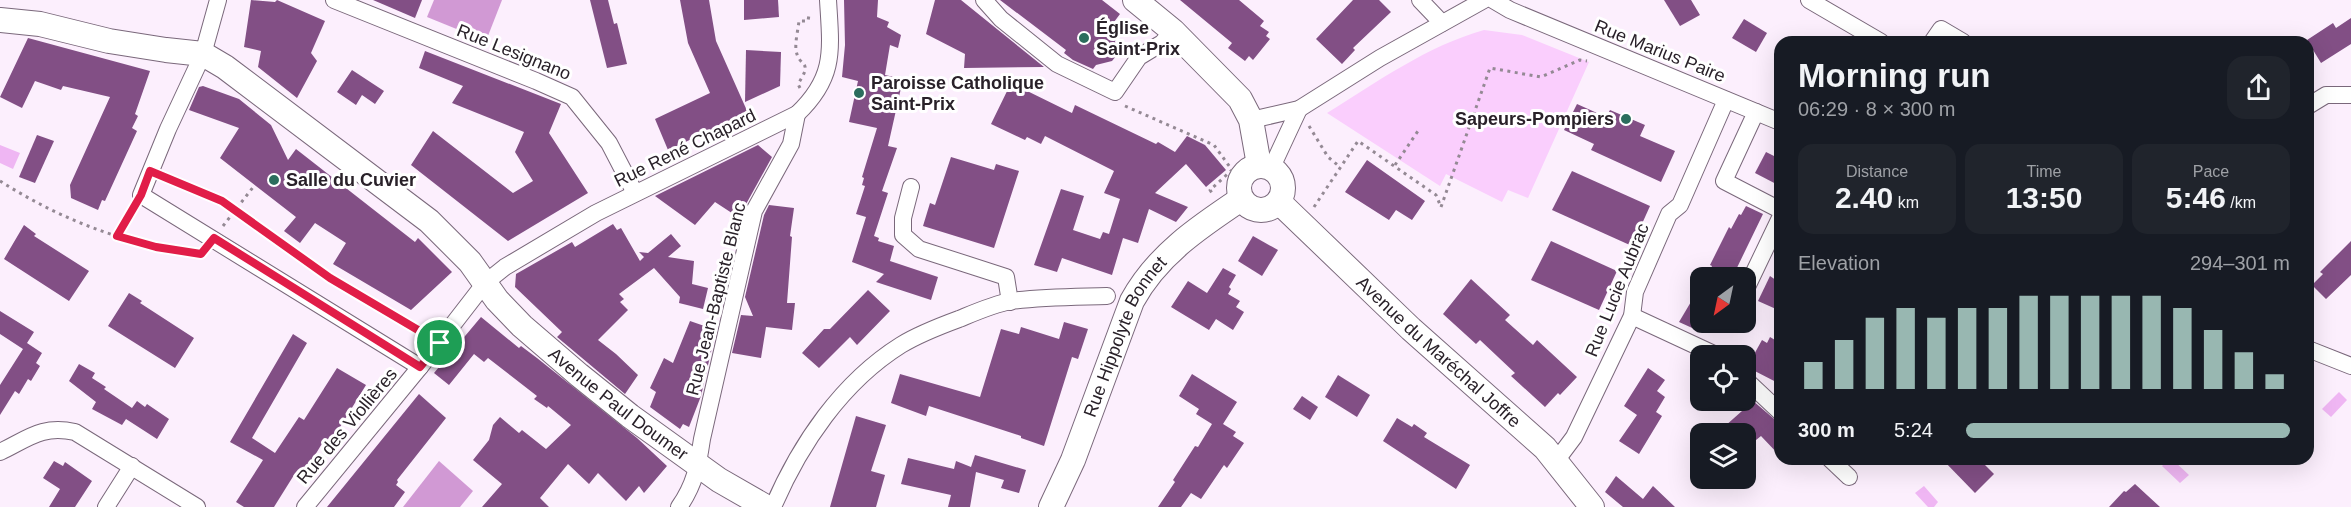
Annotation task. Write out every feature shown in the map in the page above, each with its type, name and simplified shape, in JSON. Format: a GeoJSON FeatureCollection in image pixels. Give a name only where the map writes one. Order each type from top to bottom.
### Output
{"type":"FeatureCollection","features":[{"type":"Feature","properties":{"kind":"main road"},"geometry":{"type":"LineString","coordinates":[[1135,0],[1173,31],[1240,99],[1251,120],[1265,166]]}},
{"type":"Feature","properties":{"kind":"main road"},"geometry":{"type":"LineString","coordinates":[[0,20],[40,24],[109,41],[203,54]]}},
{"type":"Feature","properties":{"kind":"main road","name":"Avenue Paul Doumer"},"geometry":{"type":"LineString","coordinates":[[203,54],[232,72],[429,222],[470,262],[497,300],[522,326],[630,416],[735,490],[766,507]]}},
{"type":"Feature","properties":{"kind":"main road"},"geometry":{"type":"LineString","coordinates":[[1265,166],[1277,171],[1283,183],[1284,190],[1279,202],[1273,207],[1259,210],[1246,204],[1234,203],[1239,192],[1241,177],[1246,171],[1265,166]]}},
{"type":"Feature","properties":{"kind":"main road","name":"Avenue du Maréchal Joffre"},"geometry":{"type":"LineString","coordinates":[[1279,202],[1411,329],[1545,448],[1584,504]]}},
{"type":"Feature","properties":{"kind":"main road","name":"Rue Hippolyte Bonnet"},"geometry":{"type":"LineString","coordinates":[[1051,507],[1073,460],[1132,301],[1143,281],[1191,232],[1234,203]]}},
{"type":"Feature","properties":{"kind":"street"},"geometry":{"type":"LineString","coordinates":[[218,0],[203,54],[168,129],[141,195],[420,367]]}},
{"type":"Feature","properties":{"kind":"street","name":"Rue Lesignano"},"geometry":{"type":"LineString","coordinates":[[334,0],[572,97],[609,143],[635,193]]}},
{"type":"Feature","properties":{"kind":"street","name":"Rue René Chapard"},"geometry":{"type":"LineString","coordinates":[[485,283],[506,267],[635,193],[796,114],[810,101],[822,82],[831,55],[828,0]]}},
{"type":"Feature","properties":{"kind":"street"},"geometry":{"type":"LineString","coordinates":[[1420,0],[1442,23]]}},
{"type":"Feature","properties":{"kind":"street"},"geometry":{"type":"LineString","coordinates":[[1251,120],[1299,109],[1380,58],[1484,0]]}},
{"type":"Feature","properties":{"kind":"street","name":"Rue Marius Paire"},"geometry":{"type":"LineString","coordinates":[[1493,0],[1510,10],[1604,50],[1774,120]]}},
{"type":"Feature","properties":{"kind":"street"},"geometry":{"type":"LineString","coordinates":[[1809,0],[1871,36]]}},
{"type":"Feature","properties":{"kind":"street"},"geometry":{"type":"LineString","coordinates":[[985,1],[1001,19],[1057,64],[1115,92],[1138,57],[1162,43],[1173,31]]}},
{"type":"Feature","properties":{"kind":"street"},"geometry":{"type":"LineString","coordinates":[[1936,36],[1941,29],[1953,36]]}},
{"type":"Feature","properties":{"kind":"street"},"geometry":{"type":"LineString","coordinates":[[2314,103],[2326,96],[2351,95]]}},
{"type":"Feature","properties":{"kind":"street","name":"Rue Lucie Aubrac"},"geometry":{"type":"LineString","coordinates":[[1556,461],[1574,437],[1632,316],[1635,292],[1669,214],[1680,205],[1726,100]]}},
{"type":"Feature","properties":{"kind":"street"},"geometry":{"type":"LineString","coordinates":[[1265,166],[1299,109]]}},
{"type":"Feature","properties":{"kind":"street"},"geometry":{"type":"LineString","coordinates":[[1756,112],[1724,181],[1774,207]]}},
{"type":"Feature","properties":{"kind":"street","name":"Rue Jean-Baptiste Blanc"},"geometry":{"type":"LineString","coordinates":[[679,507],[691,489],[698,465],[754,211],[791,144],[796,114]]}},
{"type":"Feature","properties":{"kind":"street"},"geometry":{"type":"LineString","coordinates":[[911,187],[903,218],[903,236],[919,249],[1006,277],[1010,302]]}},
{"type":"Feature","properties":{"kind":"street"},"geometry":{"type":"LineString","coordinates":[[1756,268],[1774,231]]}},
{"type":"Feature","properties":{"kind":"street","name":"Rue des Viollières"},"geometry":{"type":"LineString","coordinates":[[305,507],[440,343],[485,283]]}},
{"type":"Feature","properties":{"kind":"street"},"geometry":{"type":"LineString","coordinates":[[773,507],[786,478],[811,434],[839,400],[884,356],[903,343],[939,326],[1010,302],[1107,296]]}},
{"type":"Feature","properties":{"kind":"street"},"geometry":{"type":"LineString","coordinates":[[1632,316],[1694,345]]}},
{"type":"Feature","properties":{"kind":"street"},"geometry":{"type":"LineString","coordinates":[[2314,351],[2351,366]]}},
{"type":"Feature","properties":{"kind":"street"},"geometry":{"type":"LineString","coordinates":[[1756,389],[1774,406]]}},
{"type":"Feature","properties":{"kind":"street"},"geometry":{"type":"LineString","coordinates":[[0,452],[35,433],[62,429],[75,432],[196,507]]}},
{"type":"Feature","properties":{"kind":"street"},"geometry":{"type":"LineString","coordinates":[[1836,465],[1849,477]]}},
{"type":"Feature","properties":{"kind":"street"},"geometry":{"type":"LineString","coordinates":[[106,507],[132,466]]}},
{"type":"Feature","properties":{"kind":"path"},"geometry":{"type":"LineString","coordinates":[[809,15],[808,21],[799,21],[796,51],[806,67],[798,84],[810,101]]}},
{"type":"Feature","properties":{"kind":"path"},"geometry":{"type":"LineString","coordinates":[[1303,224],[1358,141],[1436,195],[1441,207],[1490,68],[1541,77],[1580,60],[1599,63],[1604,50]]}},
{"type":"Feature","properties":{"kind":"path"},"geometry":{"type":"LineString","coordinates":[[1124,106],[1214,145],[1232,170],[1210,190],[1234,203]]}},
{"type":"Feature","properties":{"kind":"path"},"geometry":{"type":"LineString","coordinates":[[1299,109],[1328,157],[1340,167]]}},
{"type":"Feature","properties":{"kind":"path"},"geometry":{"type":"LineString","coordinates":[[1395,165],[1418,131]]}},
{"type":"Feature","properties":{"kind":"path"},"geometry":{"type":"LineString","coordinates":[[150,171],[222,201],[330,278],[440,343]]}},
{"type":"Feature","properties":{"kind":"path"},"geometry":{"type":"LineString","coordinates":[[0,182],[35,204],[117,236],[156,247],[201,254],[254,186]]}},
{"type":"Feature","properties":{"kind":"path"},"geometry":{"type":"LineString","coordinates":[[117,236],[141,195]]}},
{"type":"Feature","properties":{"kind":"shaded area"},"geometry":{"type":"Polygon","coordinates":[[[434,0],[502,0],[486,41],[427,17],[434,0]]]}},
{"type":"Feature","properties":{"kind":"shaded area"},"geometry":{"type":"Polygon","coordinates":[[[1484,30],[1522,35],[1589,62],[1528,198],[1508,190],[1502,202],[1446,174],[1440,186],[1327,113],[1422,55],[1484,30]]]}},
{"type":"Feature","properties":{"kind":"shaded area"},"geometry":{"type":"Polygon","coordinates":[[[0,145],[20,153],[13,169],[0,163],[0,145]]]}},
{"type":"Feature","properties":{"kind":"shaded area"},"geometry":{"type":"Polygon","coordinates":[[[2339,392],[2347,400],[2331,417],[2322,409],[2339,392]]]}},
{"type":"Feature","properties":{"kind":"shaded area"},"geometry":{"type":"Polygon","coordinates":[[[439,461],[473,491],[460,507],[403,507],[439,461]]]}},
{"type":"Feature","properties":{"kind":"shaded area"},"geometry":{"type":"Polygon","coordinates":[[[2178,465],[2189,475],[2180,483],[2162,466],[2178,465]]]}},
{"type":"Feature","properties":{"kind":"shaded area"},"geometry":{"type":"Polygon","coordinates":[[[1924,486],[1938,502],[1934,507],[1928,507],[1915,493],[1924,486]]]}},
{"type":"Feature","properties":{"kind":"building"},"geometry":{"type":"Polygon","coordinates":[[[251,0],[275,2],[277,0],[325,21],[311,53],[317,61],[297,98],[258,67],[261,51],[244,47],[251,0]]]}},
{"type":"Feature","properties":{"kind":"building"},"geometry":{"type":"Polygon","coordinates":[[[373,0],[422,0],[415,18],[373,0]]]}},
{"type":"Feature","properties":{"kind":"building"},"geometry":{"type":"Polygon","coordinates":[[[590,0],[608,0],[614,24],[617,23],[627,64],[607,68],[590,0]]]}},
{"type":"Feature","properties":{"kind":"building"},"geometry":{"type":"Polygon","coordinates":[[[680,0],[709,0],[716,41],[748,113],[668,150],[655,119],[710,93],[688,43],[680,0]]]}},
{"type":"Feature","properties":{"kind":"building"},"geometry":{"type":"Polygon","coordinates":[[[744,0],[778,0],[779,17],[744,20],[744,0]]]}},
{"type":"Feature","properties":{"kind":"building"},"geometry":{"type":"Polygon","coordinates":[[[844,0],[878,0],[877,17],[889,22],[887,27],[901,35],[898,48],[890,45],[885,75],[903,79],[888,146],[897,148],[882,191],[888,193],[874,236],[879,238],[878,241],[894,246],[890,261],[938,277],[931,300],[876,282],[884,274],[852,262],[866,217],[856,214],[865,186],[862,185],[864,178],[862,177],[877,128],[849,122],[858,81],[842,77],[845,45],[844,0]]]}},
{"type":"Feature","properties":{"kind":"building"},"geometry":{"type":"Polygon","coordinates":[[[935,0],[961,0],[1044,67],[964,68],[965,54],[926,34],[935,0]]]}},
{"type":"Feature","properties":{"kind":"building","name":"Église Saint-Prix"},"geometry":{"type":"Polygon","coordinates":[[[1000,0],[1102,0],[1120,14],[1111,26],[1121,34],[1115,41],[1117,55],[1112,61],[1096,65],[1093,69],[1073,60],[1064,53],[1066,50],[1000,0]]]}},
{"type":"Feature","properties":{"kind":"building"},"geometry":{"type":"Polygon","coordinates":[[[1180,0],[1239,0],[1264,21],[1260,26],[1269,32],[1266,36],[1270,39],[1253,60],[1249,56],[1245,61],[1228,48],[1232,43],[1180,0]]]}},
{"type":"Feature","properties":{"kind":"building"},"geometry":{"type":"Polygon","coordinates":[[[1353,0],[1379,0],[1391,12],[1353,48],[1355,50],[1342,64],[1316,39],[1353,0]]]}},
{"type":"Feature","properties":{"kind":"building"},"geometry":{"type":"Polygon","coordinates":[[[1664,0],[1691,0],[1700,15],[1680,26],[1664,0]]]}},
{"type":"Feature","properties":{"kind":"building"},"geometry":{"type":"Polygon","coordinates":[[[2351,18],[2351,44],[2321,63],[2314,52],[2313,36],[2333,23],[2336,28],[2351,18]]]}},
{"type":"Feature","properties":{"kind":"building"},"geometry":{"type":"Polygon","coordinates":[[[1744,19],[1767,33],[1756,52],[1732,38],[1744,19]]]}},
{"type":"Feature","properties":{"kind":"building"},"geometry":{"type":"Polygon","coordinates":[[[28,38],[150,71],[135,114],[138,116],[132,128],[137,131],[105,201],[102,200],[98,210],[71,198],[70,185],[110,97],[63,86],[61,90],[35,81],[22,108],[0,97],[28,38]]]}},
{"type":"Feature","properties":{"kind":"building"},"geometry":{"type":"Polygon","coordinates":[[[746,50],[781,52],[780,86],[745,102],[746,50]]]}},
{"type":"Feature","properties":{"kind":"building"},"geometry":{"type":"Polygon","coordinates":[[[425,51],[561,104],[549,133],[588,193],[508,241],[411,165],[433,131],[513,193],[533,181],[515,152],[524,132],[452,103],[463,86],[419,68],[425,51]]]}},
{"type":"Feature","properties":{"kind":"building"},"geometry":{"type":"Polygon","coordinates":[[[352,70],[384,91],[375,104],[362,95],[356,105],[337,92],[352,70]]]}},
{"type":"Feature","properties":{"kind":"building"},"geometry":{"type":"Polygon","coordinates":[[[1011,83],[1072,113],[1075,105],[1156,144],[1158,142],[1175,152],[1187,136],[1205,145],[1226,170],[1206,187],[1186,164],[1155,193],[1188,207],[1176,222],[1149,209],[1138,243],[1123,238],[1112,275],[1062,258],[1057,272],[1034,265],[1061,189],[1084,196],[1073,230],[1100,239],[1103,232],[1109,234],[1120,199],[1104,193],[1114,171],[1045,136],[1041,144],[1027,137],[1025,140],[991,124],[1011,83]]]}},
{"type":"Feature","properties":{"kind":"building"},"geometry":{"type":"Polygon","coordinates":[[[203,86],[239,99],[271,125],[288,160],[296,149],[415,242],[418,238],[452,272],[411,310],[333,264],[346,243],[315,223],[300,243],[284,231],[296,217],[220,158],[239,128],[189,110],[199,87],[203,86]]]}},
{"type":"Feature","properties":{"kind":"building"},"geometry":{"type":"Polygon","coordinates":[[[1577,104],[1606,117],[1610,110],[1645,125],[1640,136],[1675,151],[1661,182],[1591,150],[1594,144],[1564,130],[1577,104]]]}},
{"type":"Feature","properties":{"kind":"building"},"geometry":{"type":"Polygon","coordinates":[[[37,135],[54,141],[35,183],[19,177],[37,135]]]}},
{"type":"Feature","properties":{"kind":"building"},"geometry":{"type":"Polygon","coordinates":[[[758,145],[772,157],[745,206],[741,219],[715,202],[695,225],[655,196],[758,145]]]}},
{"type":"Feature","properties":{"kind":"building"},"geometry":{"type":"Polygon","coordinates":[[[1766,152],[1774,156],[1774,183],[1755,173],[1766,152]]]}},
{"type":"Feature","properties":{"kind":"building"},"geometry":{"type":"Polygon","coordinates":[[[951,157],[994,170],[996,164],[1019,171],[994,248],[923,226],[930,203],[935,205],[951,157]]]}},
{"type":"Feature","properties":{"kind":"building"},"geometry":{"type":"Polygon","coordinates":[[[1367,160],[1425,201],[1412,220],[1396,210],[1389,220],[1345,192],[1367,160]]]}},
{"type":"Feature","properties":{"kind":"building"},"geometry":{"type":"Polygon","coordinates":[[[1572,171],[1650,206],[1632,246],[1552,210],[1572,171]]]}},
{"type":"Feature","properties":{"kind":"building"},"geometry":{"type":"Polygon","coordinates":[[[769,205],[794,208],[790,236],[792,237],[787,303],[795,303],[792,330],[766,327],[761,358],[732,353],[741,315],[753,316],[745,297],[764,215],[769,205]]]}},
{"type":"Feature","properties":{"kind":"building"},"geometry":{"type":"Polygon","coordinates":[[[1746,206],[1763,214],[1737,267],[1712,267],[1710,265],[1729,227],[1731,229],[1739,214],[1741,215],[1746,206]]]}},
{"type":"Feature","properties":{"kind":"building"},"geometry":{"type":"Polygon","coordinates":[[[613,224],[617,230],[621,228],[640,261],[644,257],[639,252],[648,253],[671,234],[681,246],[668,257],[694,261],[692,284],[708,288],[703,309],[679,303],[680,297],[654,268],[619,294],[624,299],[620,302],[628,310],[598,340],[638,375],[625,394],[557,337],[562,332],[515,287],[516,274],[572,242],[575,247],[613,224]]]}},
{"type":"Feature","properties":{"kind":"building"},"geometry":{"type":"Polygon","coordinates":[[[24,225],[36,234],[34,236],[89,271],[69,301],[4,259],[24,225]]]}},
{"type":"Feature","properties":{"kind":"building"},"geometry":{"type":"Polygon","coordinates":[[[1253,236],[1278,250],[1262,276],[1238,261],[1253,236]]]}},
{"type":"Feature","properties":{"kind":"building"},"geometry":{"type":"Polygon","coordinates":[[[1551,241],[1617,271],[1599,310],[1531,280],[1551,241]]]}},
{"type":"Feature","properties":{"kind":"building"},"geometry":{"type":"Polygon","coordinates":[[[2351,241],[2351,275],[2326,299],[2314,287],[2314,283],[2323,274],[2320,272],[2351,241]]]}},
{"type":"Feature","properties":{"kind":"building"},"geometry":{"type":"Polygon","coordinates":[[[1223,268],[1236,275],[1228,294],[1240,301],[1236,307],[1244,312],[1233,330],[1216,319],[1209,330],[1171,307],[1188,281],[1207,293],[1223,268]]]}},
{"type":"Feature","properties":{"kind":"building"},"geometry":{"type":"Polygon","coordinates":[[[1770,276],[1774,279],[1774,308],[1758,301],[1770,276]]]}},
{"type":"Feature","properties":{"kind":"building"},"geometry":{"type":"Polygon","coordinates":[[[1471,279],[1510,315],[1505,320],[1533,345],[1537,340],[1577,377],[1545,407],[1511,376],[1515,373],[1480,340],[1476,344],[1443,314],[1471,279]]]}},
{"type":"Feature","properties":{"kind":"building"},"geometry":{"type":"Polygon","coordinates":[[[868,290],[890,311],[857,345],[850,337],[819,368],[802,353],[824,329],[830,329],[868,290]]]}},
{"type":"Feature","properties":{"kind":"building"},"geometry":{"type":"Polygon","coordinates":[[[129,293],[142,301],[140,303],[194,338],[175,368],[108,326],[129,293]]]}},
{"type":"Feature","properties":{"kind":"building"},"geometry":{"type":"Polygon","coordinates":[[[1690,304],[1690,327],[1679,322],[1690,304]]]}},
{"type":"Feature","properties":{"kind":"building"},"geometry":{"type":"Polygon","coordinates":[[[0,311],[34,332],[27,343],[42,353],[36,363],[40,366],[31,381],[28,379],[19,394],[15,391],[0,415],[0,385],[23,349],[0,334],[0,311]]]}},
{"type":"Feature","properties":{"kind":"building"},"geometry":{"type":"Polygon","coordinates":[[[481,317],[519,348],[521,346],[537,358],[637,438],[667,466],[644,493],[639,486],[626,501],[598,473],[589,484],[568,464],[540,498],[549,507],[482,507],[502,484],[473,460],[489,440],[493,425],[500,417],[519,433],[522,430],[546,449],[571,425],[548,406],[547,408],[534,399],[537,396],[488,358],[484,362],[474,354],[449,385],[434,373],[481,317]]]}},
{"type":"Feature","properties":{"kind":"building"},"geometry":{"type":"Polygon","coordinates":[[[690,321],[716,330],[701,396],[689,427],[683,424],[680,429],[650,407],[656,392],[650,388],[664,358],[673,363],[690,321]]]}},
{"type":"Feature","properties":{"kind":"building"},"geometry":{"type":"Polygon","coordinates":[[[1064,322],[1088,329],[1078,359],[1072,357],[1044,446],[1021,438],[1021,436],[929,406],[926,416],[891,403],[900,374],[980,397],[1001,329],[1019,334],[1021,327],[1059,339],[1064,322]]]}},
{"type":"Feature","properties":{"kind":"building"},"geometry":{"type":"Polygon","coordinates":[[[293,334],[307,343],[252,438],[275,453],[299,417],[304,420],[337,368],[366,385],[329,445],[323,442],[301,478],[294,475],[274,507],[244,507],[236,502],[263,460],[230,442],[293,334]]]}},
{"type":"Feature","properties":{"kind":"building"},"geometry":{"type":"Polygon","coordinates":[[[1770,337],[1774,339],[1774,381],[1756,372],[1756,351],[1762,340],[1767,343],[1770,337]]]}},
{"type":"Feature","properties":{"kind":"building"},"geometry":{"type":"Polygon","coordinates":[[[79,364],[95,373],[92,378],[132,408],[137,401],[145,407],[147,404],[169,419],[157,439],[126,419],[122,425],[92,409],[96,402],[69,381],[79,364]]]}},
{"type":"Feature","properties":{"kind":"building"},"geometry":{"type":"Polygon","coordinates":[[[1648,368],[1665,380],[1657,391],[1665,397],[1656,412],[1662,416],[1639,454],[1619,441],[1637,415],[1624,406],[1648,368]]]}},
{"type":"Feature","properties":{"kind":"building"},"geometry":{"type":"Polygon","coordinates":[[[1192,374],[1237,402],[1223,424],[1236,432],[1233,436],[1244,443],[1227,468],[1224,465],[1201,499],[1191,493],[1181,507],[1158,507],[1195,446],[1198,447],[1212,424],[1196,414],[1199,409],[1179,396],[1192,374]]]}},
{"type":"Feature","properties":{"kind":"building"},"geometry":{"type":"Polygon","coordinates":[[[1338,375],[1370,395],[1357,417],[1325,397],[1338,375]]]}},
{"type":"Feature","properties":{"kind":"building"},"geometry":{"type":"Polygon","coordinates":[[[419,394],[446,418],[397,480],[396,485],[405,492],[394,507],[327,507],[419,394]]]}},
{"type":"Feature","properties":{"kind":"building"},"geometry":{"type":"Polygon","coordinates":[[[1302,396],[1318,407],[1310,420],[1293,409],[1302,396]]]}},
{"type":"Feature","properties":{"kind":"building"},"geometry":{"type":"Polygon","coordinates":[[[1756,403],[1774,419],[1774,450],[1761,436],[1756,440],[1756,423],[1728,423],[1742,411],[1756,411],[1756,403]]]}},
{"type":"Feature","properties":{"kind":"building"},"geometry":{"type":"Polygon","coordinates":[[[856,416],[886,425],[871,471],[885,475],[876,507],[830,507],[856,416]]]}},
{"type":"Feature","properties":{"kind":"building"},"geometry":{"type":"Polygon","coordinates":[[[1397,418],[1412,427],[1414,424],[1427,433],[1424,437],[1470,465],[1456,489],[1383,441],[1397,418]]]}},
{"type":"Feature","properties":{"kind":"building"},"geometry":{"type":"Polygon","coordinates":[[[975,455],[1026,470],[1019,493],[1001,488],[1004,480],[976,472],[970,507],[948,507],[951,495],[901,484],[908,458],[954,469],[956,461],[971,467],[975,455]]]}},
{"type":"Feature","properties":{"kind":"building"},"geometry":{"type":"Polygon","coordinates":[[[54,461],[63,466],[65,462],[92,481],[75,507],[49,507],[60,489],[43,478],[54,461]]]}},
{"type":"Feature","properties":{"kind":"building"},"geometry":{"type":"Polygon","coordinates":[[[1948,465],[1985,465],[1994,474],[1975,493],[1948,465]]]}},
{"type":"Feature","properties":{"kind":"building"},"geometry":{"type":"Polygon","coordinates":[[[1616,476],[1643,499],[1653,486],[1675,507],[1623,507],[1605,492],[1616,476]]]}},
{"type":"Feature","properties":{"kind":"building"},"geometry":{"type":"Polygon","coordinates":[[[2135,484],[2160,507],[2109,507],[2124,491],[2126,492],[2135,484]]]}},
{"type":"Feature","properties":{"kind":"place","name":"Église Saint-Prix"},"geometry":{"type":"Point","coordinates":[1084,38]}},
{"type":"Feature","properties":{"kind":"place","name":"Paroisse Catholique Saint-Prix"},"geometry":{"type":"Point","coordinates":[859,93]}},
{"type":"Feature","properties":{"kind":"place","name":"Sapeurs-Pompiers"},"geometry":{"type":"Point","coordinates":[1626,119]}},
{"type":"Feature","properties":{"kind":"place","name":"Salle du Cuvier"},"geometry":{"type":"Point","coordinates":[274,180]}},
{"type":"Feature","properties":{"kind":"route"},"geometry":{"type":"LineString","coordinates":[[150,171],[222,201],[330,278],[440,343],[420,367],[214,238],[201,254],[156,247],[117,236],[141,195],[150,171]]}}]}
